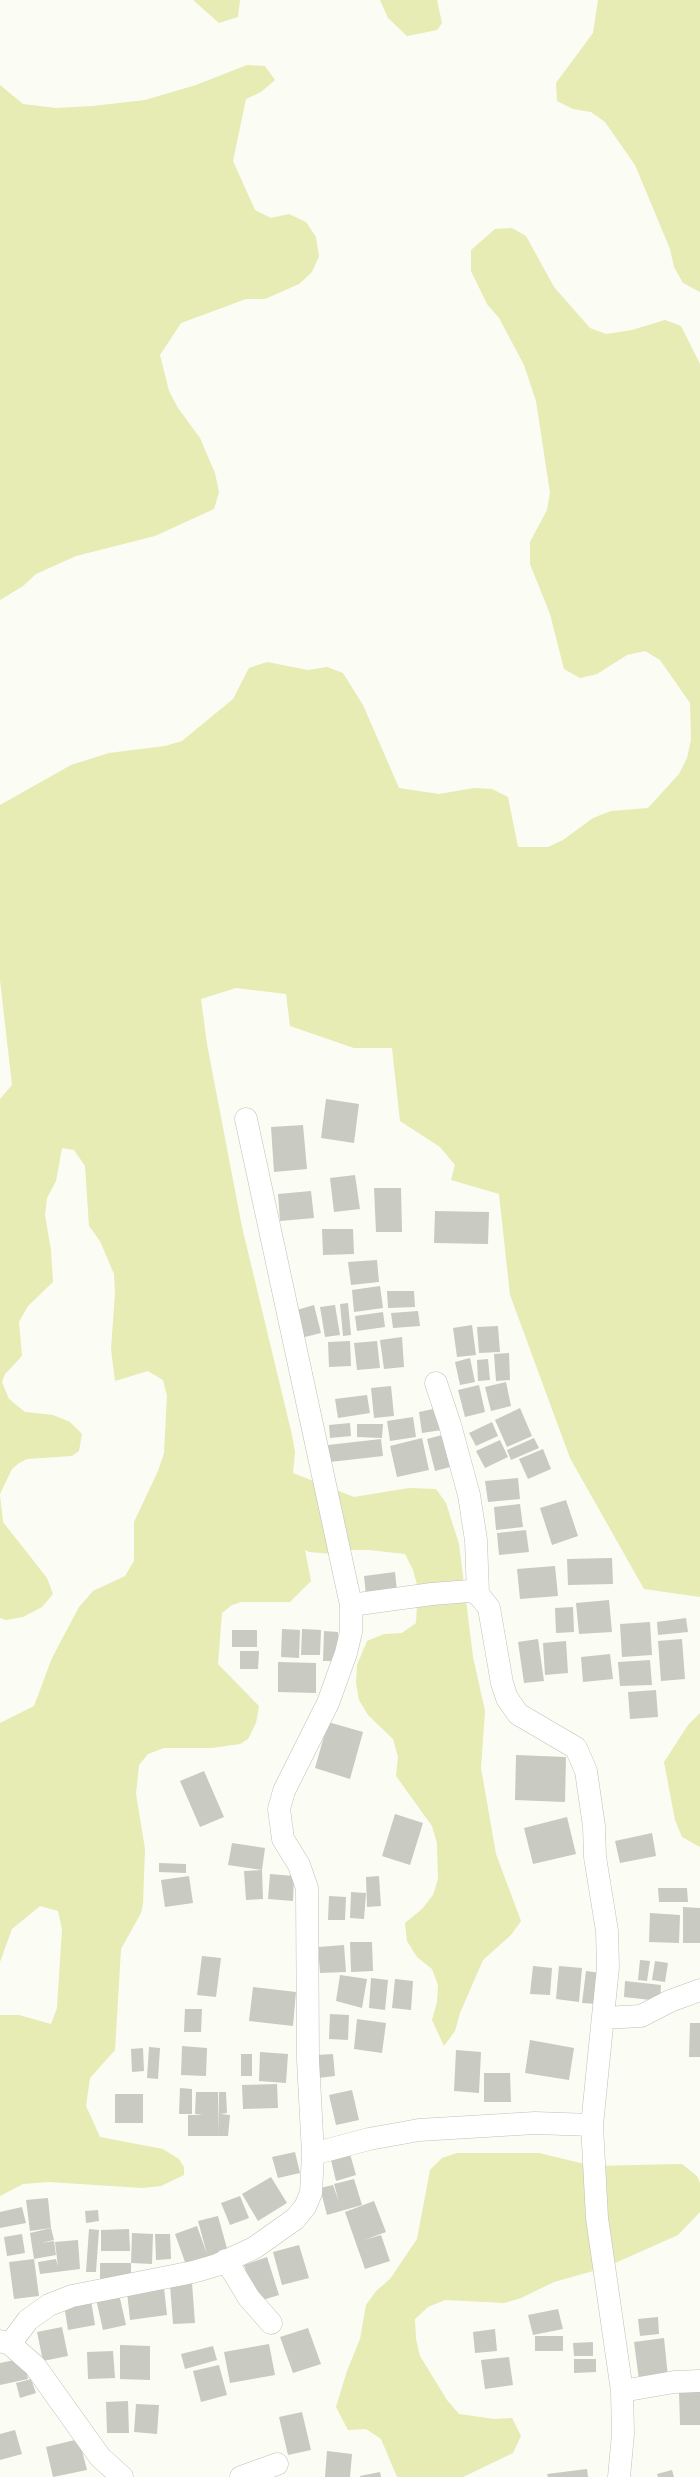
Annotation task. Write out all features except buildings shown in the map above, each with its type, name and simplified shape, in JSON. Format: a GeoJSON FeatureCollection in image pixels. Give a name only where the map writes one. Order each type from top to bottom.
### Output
{"type":"FeatureCollection","features":[{"type":"Feature","properties":{"kind":"street"},"geometry":{"type":"LineString","coordinates":[[122,2477],[100,2456],[35,2366],[5,2342],[28,2320],[49,2305],[72,2296],[186,2274],[226,2260],[270,2237],[300,2213],[311,2193],[313,2154],[308,2060],[307,1888],[299,1865],[283,1839],[279,1809],[290,1777],[328,1703],[346,1652],[351,1632],[351,1605],[246,1119]]}},
{"type":"Feature","properties":{"kind":"street"},"geometry":{"type":"LineString","coordinates":[[436,1383],[450,1425],[469,1495],[476,1540],[478,1594]]}},
{"type":"Feature","properties":{"kind":"street"},"geometry":{"type":"LineString","coordinates":[[351,1605],[432,1594],[470,1591],[478,1594],[489,1608],[502,1683],[507,1698],[518,1714],[576,1748],[586,1771],[594,1826],[595,1857],[607,1931],[608,1967],[592,2125],[597,2218],[622,2390],[623,2434],[619,2477]]}},
{"type":"Feature","properties":{"kind":"street"},"geometry":{"type":"LineString","coordinates":[[603,2018],[641,2016],[670,2001],[700,1990]]}},
{"type":"Feature","properties":{"kind":"street"},"geometry":{"type":"LineString","coordinates":[[313,2154],[369,2139],[419,2130],[535,2123],[592,2125]]}},
{"type":"Feature","properties":{"kind":"street"},"geometry":{"type":"LineString","coordinates":[[226,2260],[249,2298],[271,2323]]}},
{"type":"Feature","properties":{"kind":"street"},"geometry":{"type":"LineString","coordinates":[[622,2390],[674,2382],[700,2381]]}},
{"type":"Feature","properties":{"kind":"street"},"geometry":{"type":"LineString","coordinates":[[241,2477],[277,2464]]}},
{"type":"Feature","properties":{"kind":"green space"},"geometry":{"type":"Polygon","coordinates":[[[193,0],[240,0],[238,17],[219,23],[193,0]]]}},
{"type":"Feature","properties":{"kind":"green space"},"geometry":{"type":"Polygon","coordinates":[[[380,0],[437,0],[442,23],[437,30],[407,36],[388,18],[380,0]]]}},
{"type":"Feature","properties":{"kind":"green space"},"geometry":{"type":"Polygon","coordinates":[[[598,0],[700,0],[700,292],[683,283],[674,267],[670,249],[635,165],[605,122],[591,112],[573,109],[557,101],[556,83],[593,33],[598,0]]]}},
{"type":"Feature","properties":{"kind":"green space"},"geometry":{"type":"Polygon","coordinates":[[[247,65],[265,66],[275,80],[261,92],[246,99],[233,161],[255,210],[271,218],[289,214],[306,222],[316,237],[319,256],[312,272],[299,284],[265,299],[246,299],[181,323],[160,355],[169,391],[178,408],[200,438],[215,473],[219,492],[214,509],[155,536],[76,556],[36,574],[23,586],[0,600],[0,85],[23,104],[56,108],[93,106],[145,100],[196,85],[247,65]]]}},
{"type":"Feature","properties":{"kind":"green space"},"geometry":{"type":"Polygon","coordinates":[[[512,228],[526,236],[554,287],[590,328],[606,334],[632,330],[665,320],[681,326],[700,364],[700,1597],[644,1589],[570,1458],[510,1295],[499,1194],[451,1180],[455,1165],[440,1147],[400,1121],[392,1048],[354,1048],[290,1026],[286,994],[236,988],[201,999],[207,1044],[242,1227],[292,1435],[295,1452],[293,1473],[354,1497],[409,1488],[436,1489],[446,1503],[459,1544],[473,1657],[485,1711],[481,1768],[496,1854],[521,1921],[511,1935],[483,1960],[460,2013],[455,2031],[444,2046],[432,2020],[437,2002],[438,1985],[432,1969],[417,1957],[407,1941],[405,1923],[422,1909],[433,1895],[438,1879],[437,1843],[432,1826],[396,1776],[398,1757],[393,1739],[368,1715],[359,1700],[356,1683],[357,1665],[367,1641],[384,1634],[402,1633],[416,1623],[418,1588],[413,1570],[405,1554],[369,1550],[351,1550],[333,1554],[309,1552],[305,1550],[311,1581],[290,1602],[241,1602],[232,1605],[222,1613],[218,1664],[259,1706],[256,1723],[248,1739],[240,1744],[212,1748],[164,1748],[148,1754],[139,1765],[136,1794],[145,1849],[143,1904],[141,1913],[121,1949],[115,2050],[90,2078],[86,2106],[100,2137],[163,2149],[179,2159],[184,2167],[184,2175],[161,2186],[142,2188],[49,2182],[23,2184],[0,2196],[0,2015],[19,2015],[51,2024],[57,2008],[62,1929],[58,1911],[40,1906],[12,1929],[0,1962],[0,1723],[34,1706],[52,1658],[79,1607],[93,1591],[125,1576],[134,1561],[134,1522],[158,1471],[164,1453],[167,1396],[163,1380],[148,1371],[115,1381],[111,1349],[115,1293],[114,1274],[100,1241],[89,1226],[85,1166],[74,1150],[62,1148],[56,1181],[47,1198],[45,1215],[51,1250],[53,1282],[28,1306],[19,1322],[22,1356],[5,1374],[2,1382],[9,1399],[25,1412],[53,1415],[70,1422],[82,1434],[79,1451],[72,1456],[27,1459],[19,1463],[12,1469],[0,1494],[0,1099],[12,1085],[0,980],[0,805],[71,765],[109,753],[165,746],[182,741],[233,699],[249,668],[267,662],[308,670],[327,667],[343,673],[363,705],[399,788],[439,794],[474,788],[492,789],[508,797],[518,847],[548,847],[563,840],[593,818],[611,811],[648,808],[679,774],[687,758],[691,740],[690,703],[660,660],[645,651],[627,655],[597,674],[580,678],[564,669],[550,614],[530,564],[530,542],[547,510],[550,493],[536,401],[524,365],[499,318],[487,304],[471,271],[471,250],[495,229],[512,228]]]}},
{"type":"Feature","properties":{"kind":"green space"},"geometry":{"type":"Polygon","coordinates":[[[0,1495],[3,1522],[47,1578],[53,1594],[42,1607],[23,1617],[6,1620],[0,1618],[0,1495]]]}},
{"type":"Feature","properties":{"kind":"green space"},"geometry":{"type":"Polygon","coordinates":[[[700,1713],[700,1847],[682,1837],[675,1820],[664,1762],[688,1725],[700,1713]]]}},
{"type":"Feature","properties":{"kind":"green space"},"geometry":{"type":"Polygon","coordinates":[[[457,2153],[539,2153],[593,2166],[682,2164],[697,2176],[700,2183],[700,2212],[678,2235],[604,2268],[554,2282],[521,2298],[504,2303],[445,2300],[428,2307],[415,2319],[416,2339],[420,2356],[447,2400],[459,2414],[494,2419],[512,2418],[521,2436],[513,2453],[463,2477],[397,2477],[381,2439],[366,2429],[348,2430],[336,2407],[347,2371],[360,2339],[366,2305],[376,2291],[390,2279],[417,2239],[430,2170],[442,2158],[457,2153]]]}}]}
